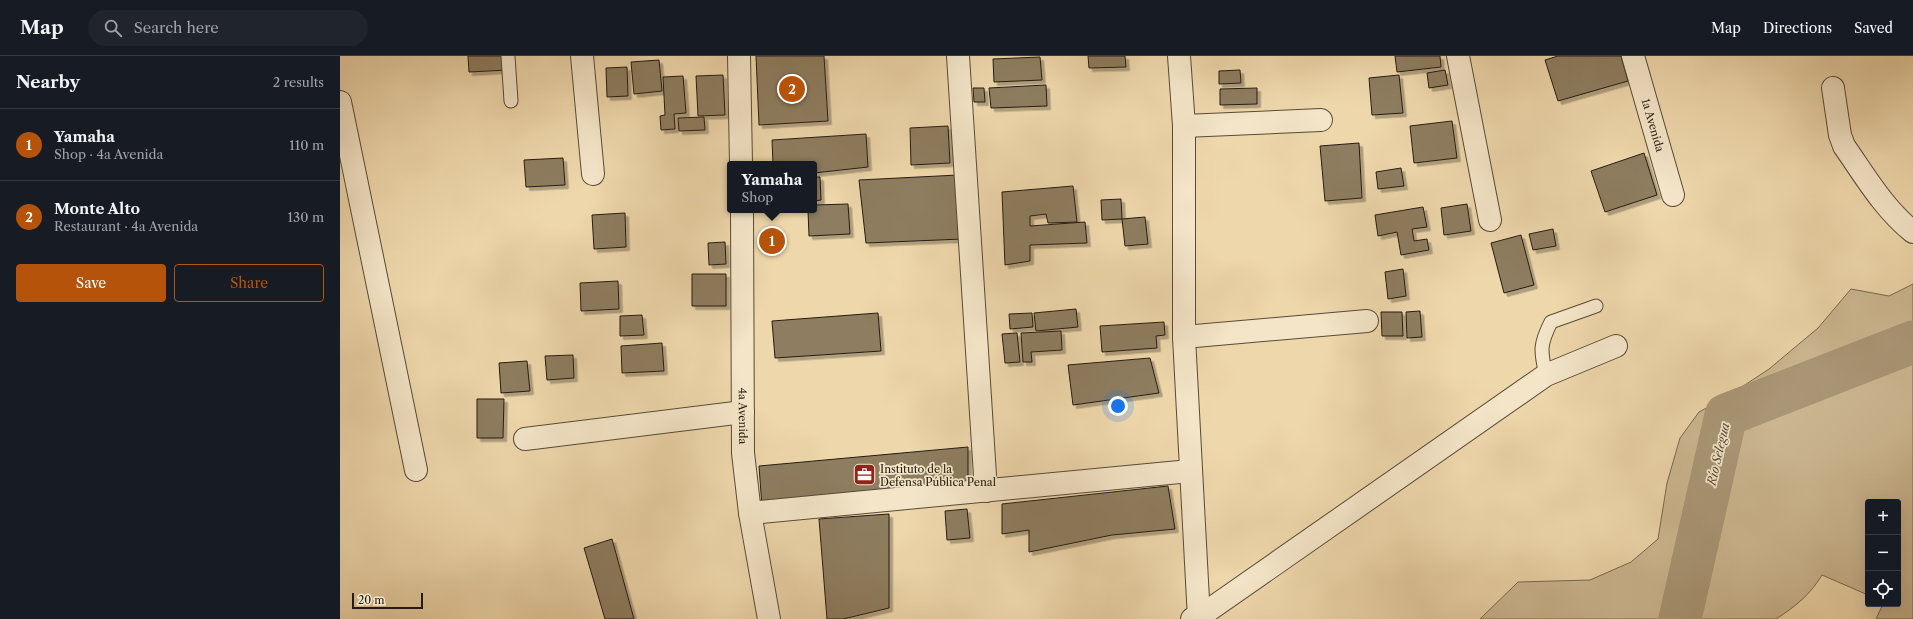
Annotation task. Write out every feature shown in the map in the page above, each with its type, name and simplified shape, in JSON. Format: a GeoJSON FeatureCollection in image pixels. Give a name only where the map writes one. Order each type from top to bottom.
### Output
{"type":"FeatureCollection","features":[{"type":"Feature","properties":{"kind":"street"},"geometry":{"type":"LineString","coordinates":[[582,56],[593,174]]}},
{"type":"Feature","properties":{"kind":"street"},"geometry":{"type":"LineString","coordinates":[[739,56],[741,161]]}},
{"type":"Feature","properties":{"kind":"street"},"geometry":{"type":"LineString","coordinates":[[958,56],[986,491]]}},
{"type":"Feature","properties":{"kind":"street"},"geometry":{"type":"LineString","coordinates":[[1179,56],[1184,126],[1184,337],[1196,618]]}},
{"type":"Feature","properties":{"kind":"street"},"geometry":{"type":"LineString","coordinates":[[1458,56],[1490,220]]}},
{"type":"Feature","properties":{"kind":"street","name":"1a Avenida"},"geometry":{"type":"LineString","coordinates":[[1633,56],[1673,195]]}},
{"type":"Feature","properties":{"kind":"street"},"geometry":{"type":"LineString","coordinates":[[1833,88],[1840,135],[1844,146],[1886,206],[1913,232]]}},
{"type":"Feature","properties":{"kind":"street"},"geometry":{"type":"LineString","coordinates":[[340,102],[416,470]]}},
{"type":"Feature","properties":{"kind":"street"},"geometry":{"type":"LineString","coordinates":[[1184,126],[1321,120]]}},
{"type":"Feature","properties":{"kind":"street","name":"4a Avenida"},"geometry":{"type":"LineString","coordinates":[[742,213],[743,453],[750,513],[769,619]]}},
{"type":"Feature","properties":{"kind":"street"},"geometry":{"type":"LineString","coordinates":[[1184,337],[1367,321]]}},
{"type":"Feature","properties":{"kind":"street"},"geometry":{"type":"LineString","coordinates":[[1196,618],[1546,375],[1616,346]]}},
{"type":"Feature","properties":{"kind":"street"},"geometry":{"type":"LineString","coordinates":[[525,440],[743,412]]}},
{"type":"Feature","properties":{"kind":"street"},"geometry":{"type":"LineString","coordinates":[[750,513],[1190,471]]}},
{"type":"Feature","properties":{"kind":"lane"},"geometry":{"type":"LineString","coordinates":[[508,56],[511,101]]}},
{"type":"Feature","properties":{"kind":"lane"},"geometry":{"type":"LineString","coordinates":[[1546,375],[1541,353],[1543,337],[1552,322],[1596,306]]}},
{"type":"Feature","properties":{"kind":"shaded area"},"geometry":{"type":"Polygon","coordinates":[[[1913,284],[1913,619],[1876,619],[1882,607],[1901,607],[1901,499],[1865,499],[1865,594],[1822,575],[1802,600],[1776,619],[1480,619],[1518,582],[1590,580],[1631,562],[1658,539],[1667,483],[1680,438],[1699,412],[1725,398],[1769,369],[1818,328],[1851,289],[1889,296],[1913,284]]]}},
{"type":"Feature","properties":{"kind":"building"},"geometry":{"type":"Polygon","coordinates":[[[468,56],[506,56],[507,70],[469,72],[468,56]]]}},
{"type":"Feature","properties":{"kind":"building"},"geometry":{"type":"Polygon","coordinates":[[[756,56],[824,56],[828,121],[759,125],[756,56]]]}},
{"type":"Feature","properties":{"kind":"building"},"geometry":{"type":"Polygon","coordinates":[[[1088,56],[1125,56],[1126,67],[1089,68],[1088,56]]]}},
{"type":"Feature","properties":{"kind":"building"},"geometry":{"type":"Polygon","coordinates":[[[1395,56],[1440,56],[1441,67],[1397,72],[1395,56]]]}},
{"type":"Feature","properties":{"kind":"building"},"geometry":{"type":"Polygon","coordinates":[[[1558,56],[1621,56],[1628,81],[1558,101],[1545,60],[1558,56]]]}},
{"type":"Feature","properties":{"kind":"building"},"geometry":{"type":"Polygon","coordinates":[[[1040,57],[1042,80],[994,82],[993,59],[1040,57]]]}},
{"type":"Feature","properties":{"kind":"building"},"geometry":{"type":"Polygon","coordinates":[[[659,60],[662,91],[634,94],[631,62],[659,60]]]}},
{"type":"Feature","properties":{"kind":"building"},"geometry":{"type":"Polygon","coordinates":[[[627,67],[628,96],[607,97],[606,68],[627,67]]]}},
{"type":"Feature","properties":{"kind":"building"},"geometry":{"type":"Polygon","coordinates":[[[1240,70],[1241,83],[1219,84],[1219,71],[1240,70]]]}},
{"type":"Feature","properties":{"kind":"building"},"geometry":{"type":"Polygon","coordinates":[[[1445,70],[1448,85],[1429,88],[1427,73],[1445,70]]]}},
{"type":"Feature","properties":{"kind":"building"},"geometry":{"type":"Polygon","coordinates":[[[723,75],[725,115],[698,116],[696,76],[723,75]]]}},
{"type":"Feature","properties":{"kind":"building"},"geometry":{"type":"Polygon","coordinates":[[[1399,75],[1403,113],[1372,115],[1369,78],[1399,75]]]}},
{"type":"Feature","properties":{"kind":"building"},"geometry":{"type":"Polygon","coordinates":[[[683,76],[686,113],[674,114],[675,129],[661,130],[660,116],[665,115],[663,77],[683,76]]]}},
{"type":"Feature","properties":{"kind":"building"},"geometry":{"type":"Polygon","coordinates":[[[1046,85],[1047,106],[991,108],[989,88],[1046,85]]]}},
{"type":"Feature","properties":{"kind":"building"},"geometry":{"type":"Polygon","coordinates":[[[973,88],[984,88],[985,102],[974,102],[973,88]]]}},
{"type":"Feature","properties":{"kind":"building"},"geometry":{"type":"Polygon","coordinates":[[[1257,88],[1257,104],[1220,105],[1220,89],[1257,88]]]}},
{"type":"Feature","properties":{"kind":"building"},"geometry":{"type":"Polygon","coordinates":[[[704,117],[705,130],[679,131],[678,118],[704,117]]]}},
{"type":"Feature","properties":{"kind":"building"},"geometry":{"type":"Polygon","coordinates":[[[1452,121],[1457,158],[1414,163],[1410,126],[1452,121]]]}},
{"type":"Feature","properties":{"kind":"building"},"geometry":{"type":"Polygon","coordinates":[[[948,126],[950,163],[911,165],[910,128],[948,126]]]}},
{"type":"Feature","properties":{"kind":"building"},"geometry":{"type":"Polygon","coordinates":[[[866,134],[868,167],[817,173],[817,161],[773,161],[772,140],[866,134]]]}},
{"type":"Feature","properties":{"kind":"building"},"geometry":{"type":"Polygon","coordinates":[[[1359,143],[1362,198],[1325,201],[1320,146],[1359,143]]]}},
{"type":"Feature","properties":{"kind":"building"},"geometry":{"type":"Polygon","coordinates":[[[1644,153],[1657,195],[1605,212],[1591,171],[1644,153]]]}},
{"type":"Feature","properties":{"kind":"building"},"geometry":{"type":"Polygon","coordinates":[[[563,158],[565,185],[526,187],[524,160],[563,158]]]}},
{"type":"Feature","properties":{"kind":"building"},"geometry":{"type":"Polygon","coordinates":[[[1401,168],[1404,186],[1378,189],[1376,172],[1401,168]]]}},
{"type":"Feature","properties":{"kind":"building"},"geometry":{"type":"Polygon","coordinates":[[[958,175],[962,239],[866,243],[859,180],[958,175]]]}},
{"type":"Feature","properties":{"kind":"building"},"geometry":{"type":"Polygon","coordinates":[[[817,177],[820,177],[821,200],[817,201],[817,177]]]}},
{"type":"Feature","properties":{"kind":"building"},"geometry":{"type":"Polygon","coordinates":[[[1073,186],[1077,222],[1048,223],[1046,214],[1030,216],[1030,226],[1085,222],[1087,243],[1030,245],[1030,261],[1005,265],[1002,192],[1073,186]]]}},
{"type":"Feature","properties":{"kind":"building"},"geometry":{"type":"Polygon","coordinates":[[[1121,199],[1122,219],[1102,220],[1101,200],[1121,199]]]}},
{"type":"Feature","properties":{"kind":"building"},"geometry":{"type":"Polygon","coordinates":[[[848,204],[850,234],[809,236],[808,213],[817,213],[817,205],[848,204]]]}},
{"type":"Feature","properties":{"kind":"building"},"geometry":{"type":"Polygon","coordinates":[[[1467,204],[1471,231],[1444,235],[1441,208],[1467,204]]]}},
{"type":"Feature","properties":{"kind":"building"},"geometry":{"type":"Polygon","coordinates":[[[1423,207],[1427,227],[1412,229],[1414,241],[1427,239],[1429,250],[1401,255],[1397,232],[1378,236],[1375,215],[1423,207]]]}},
{"type":"Feature","properties":{"kind":"building"},"geometry":{"type":"Polygon","coordinates":[[[625,213],[626,247],[594,249],[592,215],[625,213]]]}},
{"type":"Feature","properties":{"kind":"building"},"geometry":{"type":"Polygon","coordinates":[[[1145,217],[1148,244],[1125,246],[1122,219],[1145,217]]]}},
{"type":"Feature","properties":{"kind":"building"},"geometry":{"type":"Polygon","coordinates":[[[1553,229],[1556,246],[1533,250],[1529,234],[1553,229]]]}},
{"type":"Feature","properties":{"kind":"building"},"geometry":{"type":"Polygon","coordinates":[[[1521,235],[1534,285],[1504,293],[1491,243],[1521,235]]]}},
{"type":"Feature","properties":{"kind":"building"},"geometry":{"type":"Polygon","coordinates":[[[725,242],[726,264],[709,265],[708,243],[725,242]]]}},
{"type":"Feature","properties":{"kind":"building"},"geometry":{"type":"Polygon","coordinates":[[[1403,269],[1406,296],[1388,299],[1385,272],[1403,269]]]}},
{"type":"Feature","properties":{"kind":"building"},"geometry":{"type":"Polygon","coordinates":[[[692,274],[726,274],[726,306],[692,306],[692,274]]]}},
{"type":"Feature","properties":{"kind":"building"},"geometry":{"type":"Polygon","coordinates":[[[618,281],[619,309],[581,311],[580,283],[618,281]]]}},
{"type":"Feature","properties":{"kind":"building"},"geometry":{"type":"Polygon","coordinates":[[[1076,309],[1078,327],[1036,331],[1034,313],[1076,309]]]}},
{"type":"Feature","properties":{"kind":"building"},"geometry":{"type":"Polygon","coordinates":[[[1420,311],[1422,337],[1407,338],[1406,312],[1420,311]]]}},
{"type":"Feature","properties":{"kind":"building"},"geometry":{"type":"Polygon","coordinates":[[[1381,312],[1402,312],[1403,336],[1382,336],[1381,312]]]}},
{"type":"Feature","properties":{"kind":"building"},"geometry":{"type":"Polygon","coordinates":[[[878,313],[881,351],[775,358],[772,321],[878,313]]]}},
{"type":"Feature","properties":{"kind":"building"},"geometry":{"type":"Polygon","coordinates":[[[1032,313],[1033,327],[1010,329],[1009,314],[1032,313]]]}},
{"type":"Feature","properties":{"kind":"building"},"geometry":{"type":"Polygon","coordinates":[[[642,315],[644,335],[620,336],[620,316],[642,315]]]}},
{"type":"Feature","properties":{"kind":"building"},"geometry":{"type":"Polygon","coordinates":[[[1164,322],[1165,335],[1156,336],[1157,348],[1102,352],[1100,326],[1164,322]]]}},
{"type":"Feature","properties":{"kind":"building"},"geometry":{"type":"Polygon","coordinates":[[[1061,331],[1062,350],[1031,352],[1032,362],[1023,362],[1021,333],[1061,331]]]}},
{"type":"Feature","properties":{"kind":"building"},"geometry":{"type":"Polygon","coordinates":[[[1017,333],[1020,362],[1005,363],[1002,334],[1017,333]]]}},
{"type":"Feature","properties":{"kind":"building"},"geometry":{"type":"Polygon","coordinates":[[[662,343],[664,371],[622,373],[621,346],[662,343]]]}},
{"type":"Feature","properties":{"kind":"building"},"geometry":{"type":"Polygon","coordinates":[[[573,355],[574,378],[547,380],[545,356],[573,355]]]}},
{"type":"Feature","properties":{"kind":"building"},"geometry":{"type":"Polygon","coordinates":[[[1150,358],[1159,393],[1073,405],[1068,365],[1150,358]]]}},
{"type":"Feature","properties":{"kind":"building"},"geometry":{"type":"Polygon","coordinates":[[[527,361],[530,391],[501,393],[499,363],[527,361]]]}},
{"type":"Feature","properties":{"kind":"building"},"geometry":{"type":"Polygon","coordinates":[[[477,399],[504,399],[503,438],[477,438],[477,399]]]}},
{"type":"Feature","properties":{"kind":"building","name":"Instituto de la Defensa Pública Penal"},"geometry":{"type":"Polygon","coordinates":[[[968,447],[968,484],[762,507],[759,466],[968,447]]]}},
{"type":"Feature","properties":{"kind":"building"},"geometry":{"type":"Polygon","coordinates":[[[1168,486],[1175,529],[1112,535],[1029,552],[1029,530],[1002,534],[1002,504],[1168,486]]]}},
{"type":"Feature","properties":{"kind":"building"},"geometry":{"type":"Polygon","coordinates":[[[967,509],[970,538],[947,540],[945,511],[967,509]]]}},
{"type":"Feature","properties":{"kind":"building"},"geometry":{"type":"Polygon","coordinates":[[[889,514],[889,608],[843,619],[827,619],[819,519],[889,514]]]}},
{"type":"Feature","properties":{"kind":"building"},"geometry":{"type":"Polygon","coordinates":[[[612,539],[634,619],[605,619],[584,548],[612,539]]]}},
{"type":"Feature","properties":{"kind":"waterway","name":"Río Selegua"},"geometry":{"type":"LineString","coordinates":[[1680,619],[1726,415],[1913,342]]}},
{"type":"Feature","properties":{"kind":"place","name":"Monte Alto"},"geometry":{"type":"Point","coordinates":[792,89]}},
{"type":"Feature","properties":{"kind":"place","name":"Yamaha"},"geometry":{"type":"Point","coordinates":[772,241]}},
{"type":"Feature","properties":{"kind":"place","name":"Instituto de la Defensa Pública Penal"},"geometry":{"type":"Point","coordinates":[864,475]}}]}
